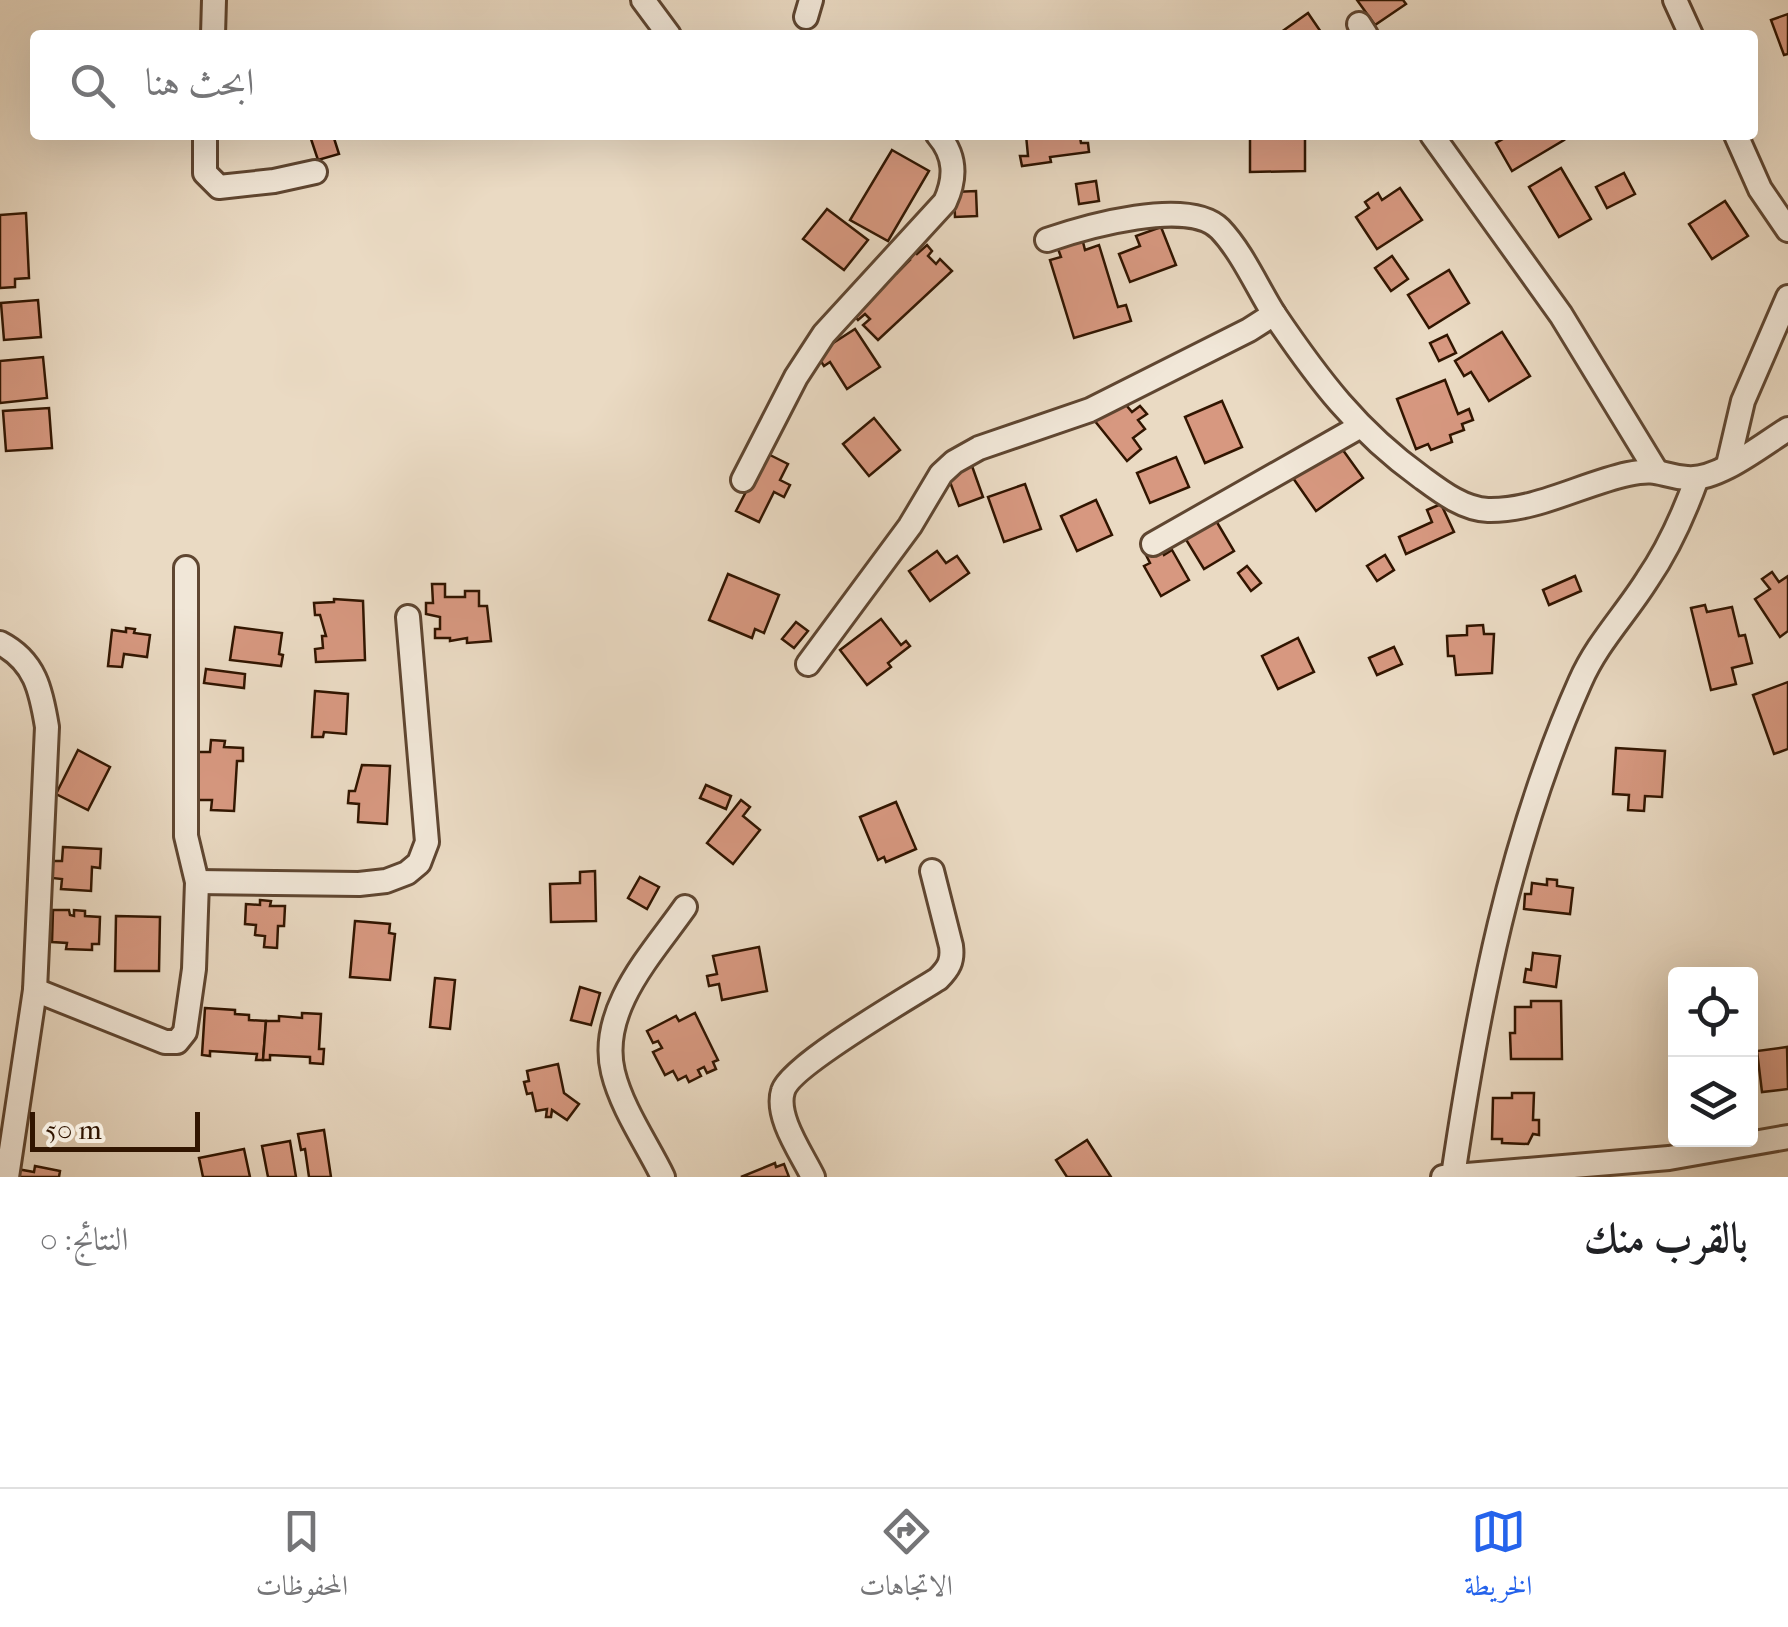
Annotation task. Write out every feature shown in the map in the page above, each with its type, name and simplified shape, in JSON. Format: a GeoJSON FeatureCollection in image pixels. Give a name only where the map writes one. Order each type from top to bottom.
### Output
{"type":"FeatureCollection","features":[{"type":"Feature","properties":{"kind":"street"},"geometry":{"type":"LineString","coordinates":[[213,30],[214,0]]}},
{"type":"Feature","properties":{"kind":"street"},"geometry":{"type":"LineString","coordinates":[[643,0],[665,30]]}},
{"type":"Feature","properties":{"kind":"street"},"geometry":{"type":"LineString","coordinates":[[1675,0],[1689,30]]}},
{"type":"Feature","properties":{"kind":"street"},"geometry":{"type":"LineString","coordinates":[[206,140],[205,173],[219,187],[315,172]]}},
{"type":"Feature","properties":{"kind":"street"},"geometry":{"type":"LineString","coordinates":[[743,480],[796,377],[824,334],[946,202],[954,182],[953,166],[942,140]]}},
{"type":"Feature","properties":{"kind":"street"},"geometry":{"type":"LineString","coordinates":[[1436,140],[1561,316],[1655,469]]}},
{"type":"Feature","properties":{"kind":"street"},"geometry":{"type":"LineString","coordinates":[[1738,140],[1760,189],[1788,230]]}},
{"type":"Feature","properties":{"kind":"street"},"geometry":{"type":"LineString","coordinates":[[1047,240],[1124,220],[1206,218],[1231,243],[1274,314],[1359,427],[1438,490],[1484,510],[1534,502],[1655,469],[1686,478],[1707,476],[1788,429]]}},
{"type":"Feature","properties":{"kind":"street"},"geometry":{"type":"LineString","coordinates":[[1728,465],[1743,401],[1788,297]]}},
{"type":"Feature","properties":{"kind":"street"},"geometry":{"type":"LineString","coordinates":[[808,664],[910,526],[941,474],[954,462],[979,448],[1090,410],[1274,314]]}},
{"type":"Feature","properties":{"kind":"street"},"geometry":{"type":"LineString","coordinates":[[1153,544],[1359,427]]}},
{"type":"Feature","properties":{"kind":"street"},"geometry":{"type":"LineString","coordinates":[[1453,1176],[1471,1056],[1516,856],[1587,666],[1670,542],[1697,478]]}},
{"type":"Feature","properties":{"kind":"street"},"geometry":{"type":"LineString","coordinates":[[34,990],[165,1042],[176,1042],[185,1032],[194,968],[196,882],[186,836],[186,568]]}},
{"type":"Feature","properties":{"kind":"street"},"geometry":{"type":"LineString","coordinates":[[196,882],[359,884],[400,876],[419,864],[427,842],[408,617]]}},
{"type":"Feature","properties":{"kind":"street"},"geometry":{"type":"LineString","coordinates":[[0,644],[18,652],[30,667],[40,686],[46,727],[34,990],[6,1177]]}},
{"type":"Feature","properties":{"kind":"street"},"geometry":{"type":"LineString","coordinates":[[814,1177],[788,1124],[782,1092],[788,1080],[810,1062],[938,979],[948,968],[951,946],[932,871]]}},
{"type":"Feature","properties":{"kind":"street"},"geometry":{"type":"LineString","coordinates":[[664,1177],[619,1090],[612,1070],[611,1048],[625,992],[685,908]]}},
{"type":"Feature","properties":{"kind":"street"},"geometry":{"type":"LineString","coordinates":[[1443,1177],[1668,1158],[1788,1137]]}},
{"type":"Feature","properties":{"kind":"building"},"geometry":{"type":"Polygon","coordinates":[[[1357,0],[1403,0],[1406,4],[1375,25],[1357,0]]]}},
{"type":"Feature","properties":{"kind":"building"},"geometry":{"type":"Polygon","coordinates":[[[1308,13],[1320,30],[1284,30],[1308,13]]]}},
{"type":"Feature","properties":{"kind":"building"},"geometry":{"type":"Polygon","coordinates":[[[1788,14],[1788,54],[1784,55],[1771,20],[1788,14]]]}},
{"type":"Feature","properties":{"kind":"building"},"geometry":{"type":"Polygon","coordinates":[[[311,140],[335,140],[339,154],[318,160],[311,140]]]}},
{"type":"Feature","properties":{"kind":"building"},"geometry":{"type":"Polygon","coordinates":[[[1026,140],[1088,143],[1089,152],[1050,157],[1051,162],[1022,166],[1020,156],[1028,156],[1026,140]]]}},
{"type":"Feature","properties":{"kind":"building"},"geometry":{"type":"Polygon","coordinates":[[[1250,140],[1305,140],[1305,171],[1250,172],[1250,140]]]}},
{"type":"Feature","properties":{"kind":"building"},"geometry":{"type":"Polygon","coordinates":[[[1501,140],[1564,140],[1512,171],[1496,143],[1501,140]]]}},
{"type":"Feature","properties":{"kind":"building"},"geometry":{"type":"Polygon","coordinates":[[[892,150],[929,171],[888,241],[850,220],[892,150]]]}},
{"type":"Feature","properties":{"kind":"building"},"geometry":{"type":"Polygon","coordinates":[[[1561,168],[1591,219],[1559,237],[1529,187],[1561,168]]]}},
{"type":"Feature","properties":{"kind":"building"},"geometry":{"type":"Polygon","coordinates":[[[1624,173],[1635,194],[1607,208],[1596,187],[1624,173]]]}},
{"type":"Feature","properties":{"kind":"building"},"geometry":{"type":"Polygon","coordinates":[[[1096,181],[1099,201],[1079,204],[1076,184],[1096,181]]]}},
{"type":"Feature","properties":{"kind":"building"},"geometry":{"type":"Polygon","coordinates":[[[1400,188],[1422,220],[1377,249],[1356,217],[1369,208],[1365,202],[1378,193],[1382,200],[1400,188]]]}},
{"type":"Feature","properties":{"kind":"building"},"geometry":{"type":"Polygon","coordinates":[[[976,191],[977,216],[955,217],[954,192],[976,191]]]}},
{"type":"Feature","properties":{"kind":"building"},"geometry":{"type":"Polygon","coordinates":[[[1725,201],[1748,236],[1712,259],[1689,224],[1725,201]]]}},
{"type":"Feature","properties":{"kind":"building"},"geometry":{"type":"Polygon","coordinates":[[[827,209],[868,240],[844,270],[803,239],[827,209]]]}},
{"type":"Feature","properties":{"kind":"building"},"geometry":{"type":"Polygon","coordinates":[[[26,213],[29,278],[15,279],[15,287],[0,288],[0,215],[26,213]]]}},
{"type":"Feature","properties":{"kind":"building"},"geometry":{"type":"Polygon","coordinates":[[[1161,227],[1176,265],[1130,282],[1119,254],[1140,246],[1136,236],[1161,227]]]}},
{"type":"Feature","properties":{"kind":"building"},"geometry":{"type":"Polygon","coordinates":[[[1082,238],[1085,250],[1099,245],[1118,307],[1126,305],[1131,321],[1074,338],[1050,260],[1061,257],[1057,246],[1082,238]]]}},
{"type":"Feature","properties":{"kind":"building"},"geometry":{"type":"Polygon","coordinates":[[[927,245],[932,251],[928,256],[936,264],[940,259],[952,271],[878,340],[863,325],[870,319],[865,314],[858,320],[853,314],[890,280],[885,274],[891,268],[897,273],[910,260],[906,255],[913,249],[917,254],[927,245]]]}},
{"type":"Feature","properties":{"kind":"building"},"geometry":{"type":"Polygon","coordinates":[[[1392,256],[1408,279],[1391,291],[1375,268],[1392,256]]]}},
{"type":"Feature","properties":{"kind":"building"},"geometry":{"type":"Polygon","coordinates":[[[1449,270],[1469,303],[1429,328],[1408,295],[1449,270]]]}},
{"type":"Feature","properties":{"kind":"building"},"geometry":{"type":"Polygon","coordinates":[[[38,300],[41,337],[4,340],[1,303],[38,300]]]}},
{"type":"Feature","properties":{"kind":"building"},"geometry":{"type":"Polygon","coordinates":[[[855,329],[880,367],[847,389],[830,362],[824,366],[816,354],[855,329]]]}},
{"type":"Feature","properties":{"kind":"building"},"geometry":{"type":"Polygon","coordinates":[[[1502,332],[1530,376],[1489,401],[1471,372],[1464,376],[1455,361],[1502,332]]]}},
{"type":"Feature","properties":{"kind":"building"},"geometry":{"type":"Polygon","coordinates":[[[1447,335],[1456,353],[1439,361],[1430,343],[1447,335]]]}},
{"type":"Feature","properties":{"kind":"building"},"geometry":{"type":"Polygon","coordinates":[[[43,357],[47,398],[0,403],[0,361],[43,357]]]}},
{"type":"Feature","properties":{"kind":"building"},"geometry":{"type":"Polygon","coordinates":[[[1445,380],[1458,414],[1469,409],[1473,420],[1462,424],[1464,430],[1450,435],[1452,442],[1431,450],[1428,444],[1416,449],[1397,399],[1445,380]]]}},
{"type":"Feature","properties":{"kind":"building"},"geometry":{"type":"Polygon","coordinates":[[[1121,399],[1132,412],[1140,406],[1147,414],[1138,420],[1145,429],[1133,438],[1141,449],[1127,461],[1094,420],[1121,399]]]}},
{"type":"Feature","properties":{"kind":"building"},"geometry":{"type":"Polygon","coordinates":[[[1222,401],[1242,447],[1205,463],[1185,417],[1222,401]]]}},
{"type":"Feature","properties":{"kind":"building"},"geometry":{"type":"Polygon","coordinates":[[[49,408],[52,448],[6,451],[3,411],[49,408]]]}},
{"type":"Feature","properties":{"kind":"building"},"geometry":{"type":"Polygon","coordinates":[[[874,418],[900,450],[869,476],[843,444],[874,418]]]}},
{"type":"Feature","properties":{"kind":"building"},"geometry":{"type":"Polygon","coordinates":[[[1340,446],[1363,478],[1316,511],[1293,478],[1340,446]]]}},
{"type":"Feature","properties":{"kind":"building"},"geometry":{"type":"Polygon","coordinates":[[[766,453],[788,464],[780,480],[790,485],[784,497],[774,492],[759,522],[736,511],[766,453]]]}},
{"type":"Feature","properties":{"kind":"building"},"geometry":{"type":"Polygon","coordinates":[[[1176,457],[1189,487],[1150,503],[1137,473],[1176,457]]]}},
{"type":"Feature","properties":{"kind":"building"},"geometry":{"type":"Polygon","coordinates":[[[972,466],[983,497],[959,506],[947,474],[972,466]]]}},
{"type":"Feature","properties":{"kind":"building"},"geometry":{"type":"Polygon","coordinates":[[[1025,484],[1041,529],[1004,542],[988,497],[1025,484]]]}},
{"type":"Feature","properties":{"kind":"building"},"geometry":{"type":"Polygon","coordinates":[[[1096,500],[1112,535],[1077,551],[1061,516],[1096,500]]]}},
{"type":"Feature","properties":{"kind":"building"},"geometry":{"type":"Polygon","coordinates":[[[1441,504],[1454,532],[1406,554],[1399,537],[1432,522],[1427,510],[1441,504]]]}},
{"type":"Feature","properties":{"kind":"building"},"geometry":{"type":"Polygon","coordinates":[[[1215,519],[1234,551],[1204,569],[1185,538],[1215,519]]]}},
{"type":"Feature","properties":{"kind":"building"},"geometry":{"type":"Polygon","coordinates":[[[1160,547],[1164,555],[1172,550],[1189,580],[1161,596],[1144,566],[1150,563],[1146,555],[1160,547]]]}},
{"type":"Feature","properties":{"kind":"building"},"geometry":{"type":"Polygon","coordinates":[[[937,551],[946,563],[957,556],[969,573],[930,601],[909,571],[937,551]]]}},
{"type":"Feature","properties":{"kind":"building"},"geometry":{"type":"Polygon","coordinates":[[[1385,555],[1394,570],[1377,581],[1367,566],[1385,555]]]}},
{"type":"Feature","properties":{"kind":"building"},"geometry":{"type":"Polygon","coordinates":[[[1247,566],[1261,583],[1251,591],[1238,573],[1247,566]]]}},
{"type":"Feature","properties":{"kind":"building"},"geometry":{"type":"Polygon","coordinates":[[[1772,572],[1779,582],[1788,576],[1788,631],[1780,637],[1755,599],[1770,589],[1762,579],[1772,572]]]}},
{"type":"Feature","properties":{"kind":"building"},"geometry":{"type":"Polygon","coordinates":[[[728,574],[779,595],[764,633],[755,629],[752,638],[709,620],[728,574]]]}},
{"type":"Feature","properties":{"kind":"building"},"geometry":{"type":"Polygon","coordinates":[[[1575,576],[1581,591],[1549,605],[1543,590],[1575,576]]]}},
{"type":"Feature","properties":{"kind":"building"},"geometry":{"type":"Polygon","coordinates":[[[432,584],[445,584],[445,597],[465,597],[465,591],[479,591],[479,606],[487,606],[491,641],[467,643],[467,638],[435,638],[440,617],[426,614],[426,603],[433,603],[432,584]]]}},
{"type":"Feature","properties":{"kind":"building"},"geometry":{"type":"Polygon","coordinates":[[[334,599],[363,601],[365,660],[316,662],[315,649],[323,648],[322,636],[326,636],[320,615],[315,615],[314,603],[334,599]]]}},
{"type":"Feature","properties":{"kind":"building"},"geometry":{"type":"Polygon","coordinates":[[[1705,605],[1707,612],[1732,607],[1739,636],[1745,635],[1752,663],[1732,668],[1736,684],[1711,690],[1691,608],[1705,605]]]}},
{"type":"Feature","properties":{"kind":"building"},"geometry":{"type":"Polygon","coordinates":[[[881,619],[901,645],[906,641],[910,646],[867,685],[840,650],[881,619]]]}},
{"type":"Feature","properties":{"kind":"building"},"geometry":{"type":"Polygon","coordinates":[[[796,622],[808,631],[794,648],[782,639],[796,622]]]}},
{"type":"Feature","properties":{"kind":"building"},"geometry":{"type":"Polygon","coordinates":[[[1483,625],[1484,634],[1494,634],[1492,673],[1456,675],[1454,656],[1448,656],[1447,636],[1467,635],[1467,626],[1483,625]]]}},
{"type":"Feature","properties":{"kind":"building"},"geometry":{"type":"Polygon","coordinates":[[[235,627],[282,633],[281,666],[230,660],[235,627]]]}},
{"type":"Feature","properties":{"kind":"building"},"geometry":{"type":"Polygon","coordinates":[[[126,628],[150,635],[147,657],[124,654],[122,667],[108,666],[112,630],[126,632],[126,628]]]}},
{"type":"Feature","properties":{"kind":"building"},"geometry":{"type":"Polygon","coordinates":[[[1298,638],[1314,672],[1278,689],[1262,656],[1298,638]]]}},
{"type":"Feature","properties":{"kind":"building"},"geometry":{"type":"Polygon","coordinates":[[[1394,647],[1402,664],[1377,675],[1369,658],[1394,647]]]}},
{"type":"Feature","properties":{"kind":"building"},"geometry":{"type":"Polygon","coordinates":[[[206,669],[245,674],[244,688],[204,683],[206,669]]]}},
{"type":"Feature","properties":{"kind":"building"},"geometry":{"type":"Polygon","coordinates":[[[1788,682],[1788,749],[1774,754],[1753,695],[1788,682]]]}},
{"type":"Feature","properties":{"kind":"building"},"geometry":{"type":"Polygon","coordinates":[[[315,691],[348,694],[346,734],[324,732],[323,737],[312,737],[315,691]]]}},
{"type":"Feature","properties":{"kind":"building"},"geometry":{"type":"Polygon","coordinates":[[[211,740],[225,741],[224,747],[243,748],[243,761],[237,761],[234,811],[211,810],[212,800],[196,800],[194,752],[210,752],[211,740]]]}},
{"type":"Feature","properties":{"kind":"building"},"geometry":{"type":"Polygon","coordinates":[[[1616,748],[1665,751],[1662,797],[1645,796],[1644,811],[1628,810],[1629,795],[1613,794],[1616,748]]]}},
{"type":"Feature","properties":{"kind":"building"},"geometry":{"type":"Polygon","coordinates":[[[78,750],[110,767],[88,810],[56,794],[78,750]]]}},
{"type":"Feature","properties":{"kind":"building"},"geometry":{"type":"Polygon","coordinates":[[[362,765],[390,766],[387,824],[358,822],[359,804],[348,803],[349,791],[355,791],[362,765]]]}},
{"type":"Feature","properties":{"kind":"building"},"geometry":{"type":"Polygon","coordinates":[[[706,785],[731,796],[726,809],[700,798],[706,785]]]}},
{"type":"Feature","properties":{"kind":"building"},"geometry":{"type":"Polygon","coordinates":[[[741,800],[750,807],[743,816],[760,830],[733,864],[707,843],[741,800]]]}},
{"type":"Feature","properties":{"kind":"building"},"geometry":{"type":"Polygon","coordinates":[[[896,802],[916,849],[886,862],[884,857],[878,860],[860,817],[896,802]]]}},
{"type":"Feature","properties":{"kind":"building"},"geometry":{"type":"Polygon","coordinates":[[[63,847],[101,849],[100,868],[92,867],[91,891],[61,889],[62,879],[52,878],[53,861],[62,861],[63,847]]]}},
{"type":"Feature","properties":{"kind":"building"},"geometry":{"type":"Polygon","coordinates":[[[595,871],[596,921],[551,922],[550,884],[580,883],[580,872],[595,871]]]}},
{"type":"Feature","properties":{"kind":"building"},"geometry":{"type":"Polygon","coordinates":[[[640,877],[659,887],[647,909],[628,898],[640,877]]]}},
{"type":"Feature","properties":{"kind":"building"},"geometry":{"type":"Polygon","coordinates":[[[1547,879],[1557,880],[1557,886],[1573,888],[1570,914],[1524,909],[1525,894],[1531,894],[1532,883],[1547,885],[1547,879]]]}},
{"type":"Feature","properties":{"kind":"building"},"geometry":{"type":"Polygon","coordinates":[[[260,900],[271,901],[270,906],[285,906],[284,926],[278,926],[277,948],[264,947],[265,936],[255,935],[256,925],[245,924],[246,904],[260,905],[260,900]]]}},
{"type":"Feature","properties":{"kind":"building"},"geometry":{"type":"Polygon","coordinates":[[[53,910],[69,910],[74,916],[74,910],[85,911],[85,916],[100,917],[99,944],[92,944],[92,950],[66,949],[67,943],[52,942],[53,910]]]}},
{"type":"Feature","properties":{"kind":"building"},"geometry":{"type":"Polygon","coordinates":[[[116,916],[160,917],[159,971],[115,971],[116,916]]]}},
{"type":"Feature","properties":{"kind":"building"},"geometry":{"type":"Polygon","coordinates":[[[355,921],[390,924],[389,933],[395,934],[390,980],[350,977],[355,921]]]}},
{"type":"Feature","properties":{"kind":"building"},"geometry":{"type":"Polygon","coordinates":[[[759,947],[767,991],[722,1000],[719,984],[709,986],[707,976],[717,974],[713,956],[759,947]]]}},
{"type":"Feature","properties":{"kind":"building"},"geometry":{"type":"Polygon","coordinates":[[[1533,953],[1560,956],[1556,987],[1524,982],[1526,969],[1531,970],[1533,953]]]}},
{"type":"Feature","properties":{"kind":"building"},"geometry":{"type":"Polygon","coordinates":[[[435,978],[455,980],[450,1029],[430,1027],[435,978]]]}},
{"type":"Feature","properties":{"kind":"building"},"geometry":{"type":"Polygon","coordinates":[[[580,987],[600,993],[591,1025],[571,1020],[580,987]]]}},
{"type":"Feature","properties":{"kind":"building"},"geometry":{"type":"Polygon","coordinates":[[[1531,1001],[1561,1001],[1562,1059],[1511,1059],[1515,1007],[1531,1007],[1531,1001]]]}},
{"type":"Feature","properties":{"kind":"building"},"geometry":{"type":"Polygon","coordinates":[[[205,1008],[235,1010],[235,1014],[249,1015],[249,1020],[266,1021],[263,1060],[256,1060],[257,1054],[210,1051],[210,1056],[202,1055],[205,1008]]]}},
{"type":"Feature","properties":{"kind":"building"},"geometry":{"type":"Polygon","coordinates":[[[302,1013],[321,1014],[319,1049],[324,1049],[323,1064],[310,1063],[310,1057],[270,1055],[270,1060],[263,1060],[266,1021],[279,1021],[279,1016],[302,1018],[302,1013]]]}},
{"type":"Feature","properties":{"kind":"building"},"geometry":{"type":"Polygon","coordinates":[[[695,1013],[718,1060],[713,1062],[716,1069],[707,1073],[704,1067],[698,1070],[701,1076],[689,1082],[686,1076],[678,1080],[673,1071],[665,1075],[653,1052],[662,1048],[658,1041],[653,1043],[647,1031],[676,1016],[679,1021],[695,1013]]]}},
{"type":"Feature","properties":{"kind":"building"},"geometry":{"type":"Polygon","coordinates":[[[1787,1047],[1788,1089],[1762,1092],[1758,1051],[1787,1047]]]}},
{"type":"Feature","properties":{"kind":"building"},"geometry":{"type":"Polygon","coordinates":[[[558,1064],[564,1093],[579,1104],[567,1120],[552,1110],[551,1117],[546,1117],[547,1109],[536,1111],[532,1093],[527,1094],[524,1082],[529,1081],[527,1071],[558,1064]]]}},
{"type":"Feature","properties":{"kind":"building"},"geometry":{"type":"Polygon","coordinates":[[[1512,1093],[1534,1093],[1533,1120],[1539,1120],[1539,1135],[1533,1134],[1528,1144],[1492,1139],[1493,1098],[1512,1098],[1512,1093]]]}},
{"type":"Feature","properties":{"kind":"building"},"geometry":{"type":"Polygon","coordinates":[[[324,1130],[331,1177],[309,1177],[305,1149],[301,1150],[298,1134],[324,1130]]]}},
{"type":"Feature","properties":{"kind":"building"},"geometry":{"type":"Polygon","coordinates":[[[1087,1140],[1111,1177],[1067,1177],[1056,1160],[1087,1140]]]}},
{"type":"Feature","properties":{"kind":"building"},"geometry":{"type":"Polygon","coordinates":[[[290,1141],[296,1177],[268,1177],[262,1146],[290,1141]]]}},
{"type":"Feature","properties":{"kind":"building"},"geometry":{"type":"Polygon","coordinates":[[[244,1149],[250,1177],[203,1177],[199,1158],[244,1149]]]}},
{"type":"Feature","properties":{"kind":"building"},"geometry":{"type":"Polygon","coordinates":[[[775,1163],[776,1167],[784,1164],[789,1177],[741,1177],[775,1163]]]}},
{"type":"Feature","properties":{"kind":"building"},"geometry":{"type":"Polygon","coordinates":[[[35,1166],[60,1171],[59,1177],[15,1177],[17,1169],[34,1172],[35,1166]]]}}]}
